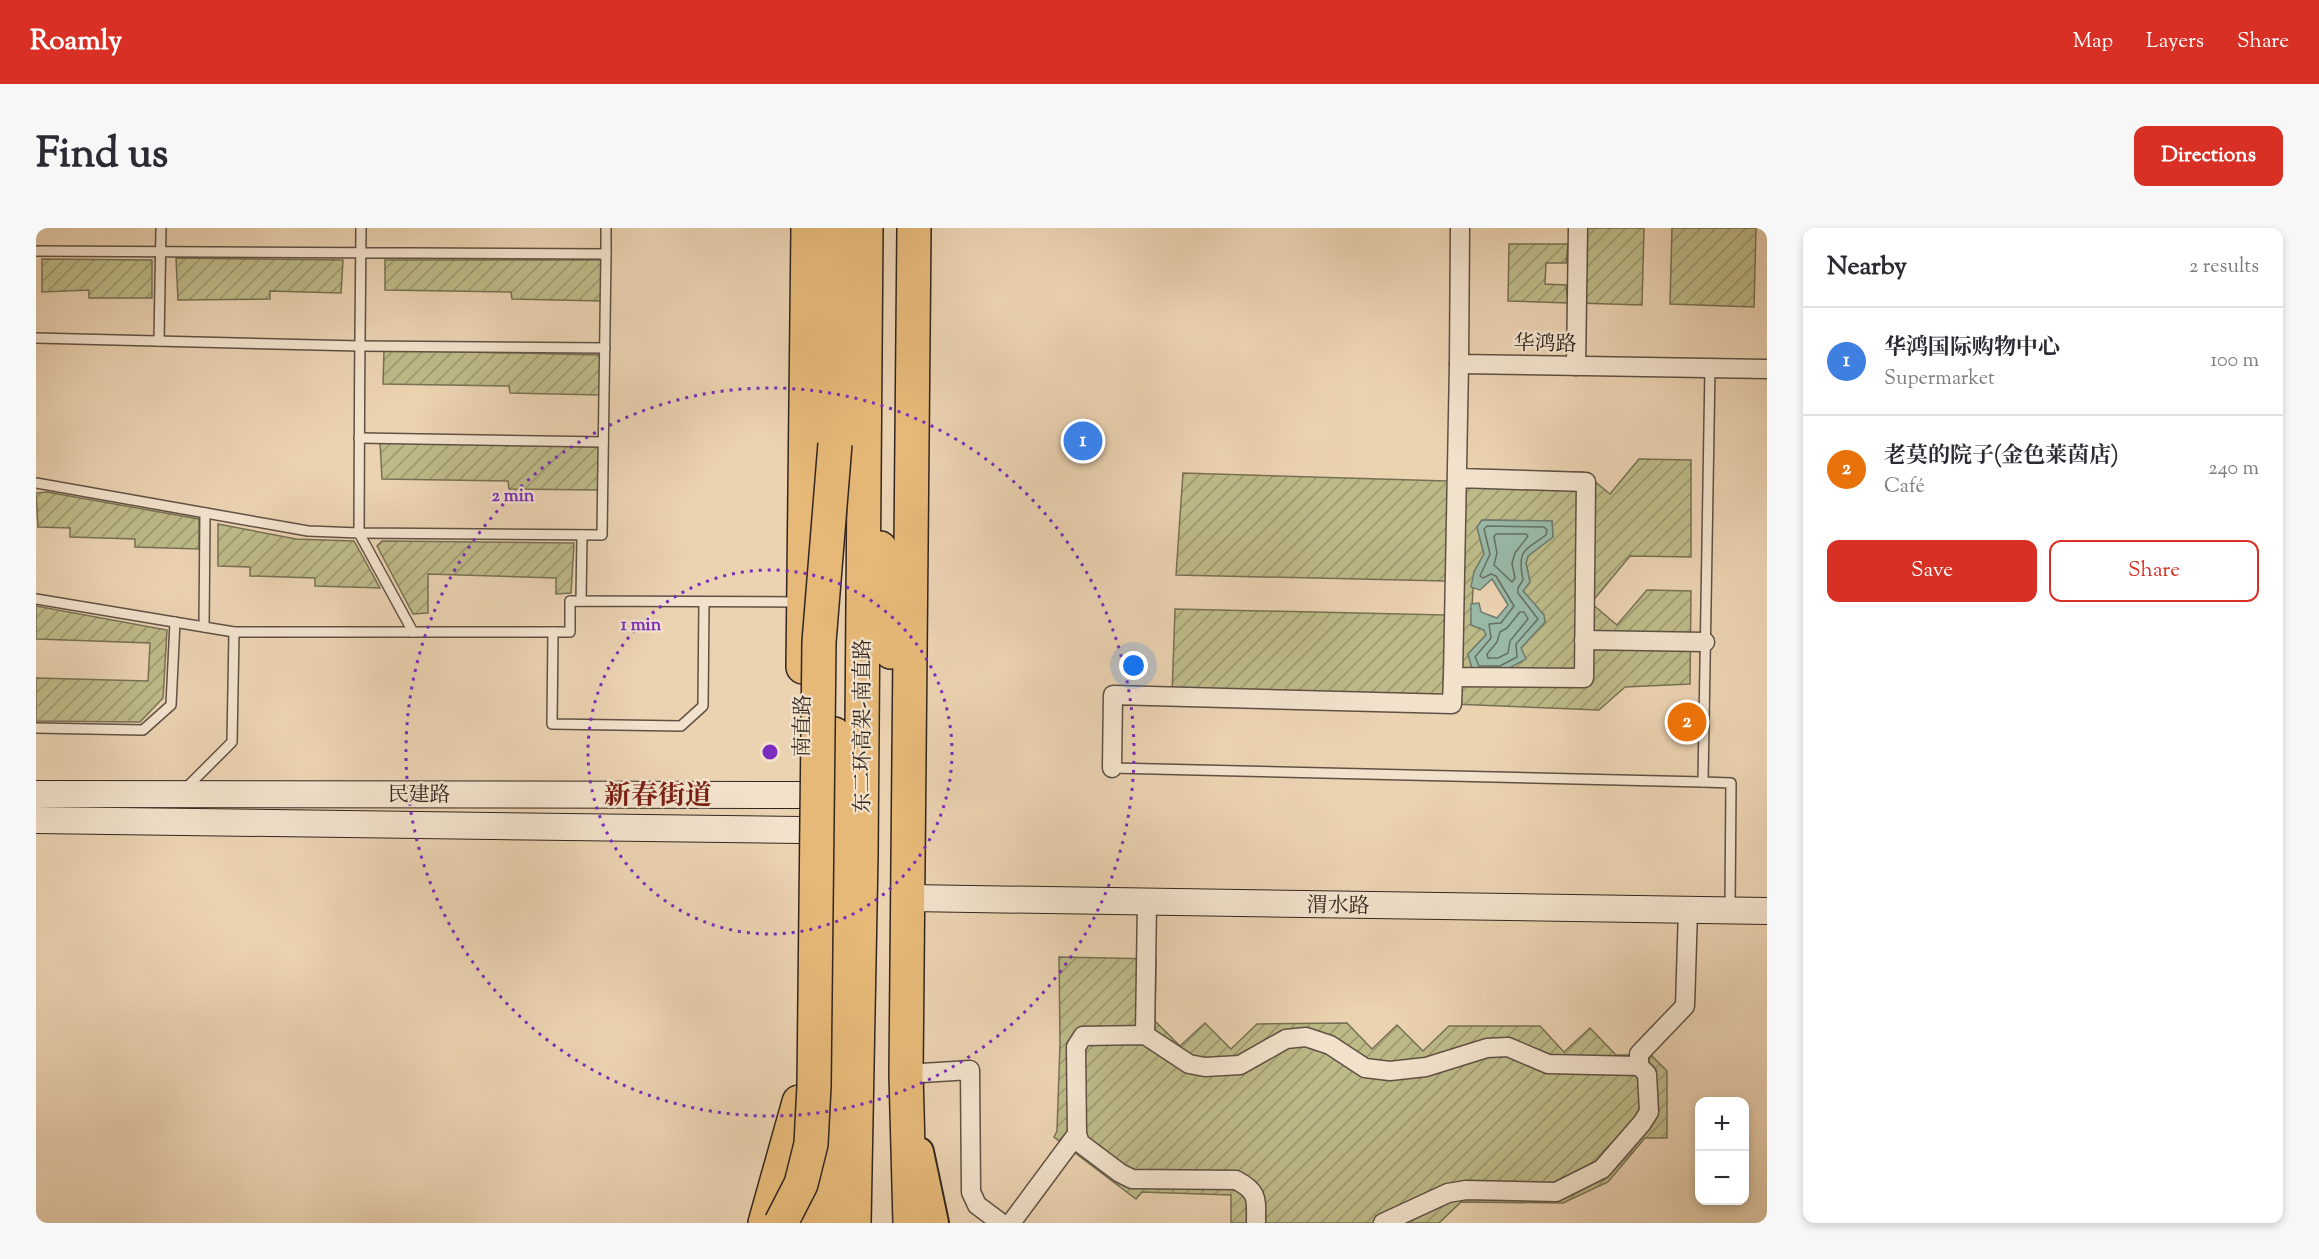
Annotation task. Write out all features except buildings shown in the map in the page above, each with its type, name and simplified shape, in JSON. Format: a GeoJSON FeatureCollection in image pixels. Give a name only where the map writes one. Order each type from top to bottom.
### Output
{"type":"FeatureCollection","features":[{"type":"Feature","properties":{"kind":"highway","name":"南直路"},"geometry":{"type":"LineString","coordinates":[[802,1223],[801,795],[808,228]]}},
{"type":"Feature","properties":{"kind":"highway","name":"东二环高架-南直路"},"geometry":{"type":"LineString","coordinates":[[837,228],[862,669],[854,1223]]}},
{"type":"Feature","properties":{"kind":"highway","name":"东二环高架-南直路"},"geometry":{"type":"LineString","coordinates":[[828,1223],[834,854],[850,441],[866,228]]}},
{"type":"Feature","properties":{"kind":"highway"},"geometry":{"type":"LineString","coordinates":[[909,1223],[906,1074],[914,228]]}},
{"type":"Feature","properties":{"kind":"highway"},"geometry":{"type":"LineString","coordinates":[[770,1221],[801,1184],[811,1144],[814,1086],[819,642],[850,441]]}},
{"type":"Feature","properties":{"kind":"highway"},"geometry":{"type":"LineString","coordinates":[[850,441],[891,632],[891,1092],[893,1174],[903,1223]]}},
{"type":"Feature","properties":{"kind":"highway"},"geometry":{"type":"LineString","coordinates":[[770,1221],[800,1102]]}},
{"type":"Feature","properties":{"kind":"main road"},"geometry":{"type":"LineString","coordinates":[[906,1074],[925,1187],[934,1223]]}},
{"type":"Feature","properties":{"kind":"street"},"geometry":{"type":"LineString","coordinates":[[1112,768],[1113,695],[1452,704],[1458,478],[1460,228]]}},
{"type":"Feature","properties":{"kind":"street"},"geometry":{"type":"LineString","coordinates":[[1576,366],[1578,228]]}},
{"type":"Feature","properties":{"kind":"street","name":"华鸿路"},"geometry":{"type":"LineString","coordinates":[[1459,364],[1767,369]]}},
{"type":"Feature","properties":{"kind":"street"},"geometry":{"type":"LineString","coordinates":[[1453,676],[1584,678],[1586,482],[1458,478]]}},
{"type":"Feature","properties":{"kind":"street"},"geometry":{"type":"LineString","coordinates":[[1584,640],[1705,642]]}},
{"type":"Feature","properties":{"kind":"street","name":"民建路"},"geometry":{"type":"LineString","coordinates":[[36,794],[801,795]]}},
{"type":"Feature","properties":{"kind":"street","name":"民建路"},"geometry":{"type":"LineString","coordinates":[[36,820],[801,830]]}},
{"type":"Feature","properties":{"kind":"street","name":"渭水路"},"geometry":{"type":"LineString","coordinates":[[909,898],[1767,911]]}},
{"type":"Feature","properties":{"kind":"street"},"geometry":{"type":"LineString","coordinates":[[1145,1035],[1147,903]]}},
{"type":"Feature","properties":{"kind":"street"},"geometry":{"type":"LineString","coordinates":[[1639,1066],[1639,1054],[1685,1006],[1688,910]]}},
{"type":"Feature","properties":{"kind":"street"},"geometry":{"type":"LineString","coordinates":[[1256,1223],[1256,1196],[1249,1187],[1236,1180],[1132,1179],[1120,1173],[1080,1143],[1077,1134],[1076,1047],[1083,1036],[1145,1035],[1189,1064],[1205,1066],[1240,1065],[1286,1039],[1306,1037],[1330,1045],[1365,1068],[1390,1071],[1426,1066],[1487,1048],[1508,1047],[1548,1064],[1639,1066],[1647,1074],[1649,1112],[1602,1169],[1556,1192],[1466,1190],[1448,1193],[1383,1223]]}},
{"type":"Feature","properties":{"kind":"street"},"geometry":{"type":"LineString","coordinates":[[906,1074],[970,1070],[971,1192],[977,1205],[1001,1223]]}},
{"type":"Feature","properties":{"kind":"street"},"geometry":{"type":"LineString","coordinates":[[1011,1223],[1077,1134]]}},
{"type":"Feature","properties":{"kind":"lane"},"geometry":{"type":"LineString","coordinates":[[159,341],[161,228]]}},
{"type":"Feature","properties":{"kind":"lane"},"geometry":{"type":"LineString","coordinates":[[361,228],[358,533],[413,632]]}},
{"type":"Feature","properties":{"kind":"lane"},"geometry":{"type":"LineString","coordinates":[[36,483],[308,531],[602,535],[606,228]]}},
{"type":"Feature","properties":{"kind":"lane"},"geometry":{"type":"LineString","coordinates":[[36,251],[606,254]]}},
{"type":"Feature","properties":{"kind":"lane"},"geometry":{"type":"LineString","coordinates":[[36,338],[604,348]]}},
{"type":"Feature","properties":{"kind":"lane"},"geometry":{"type":"LineString","coordinates":[[1703,782],[1710,368]]}},
{"type":"Feature","properties":{"kind":"lane"},"geometry":{"type":"LineString","coordinates":[[359,438],[603,442]]}},
{"type":"Feature","properties":{"kind":"lane"},"geometry":{"type":"LineString","coordinates":[[204,627],[205,513]]}},
{"type":"Feature","properties":{"kind":"lane"},"geometry":{"type":"LineString","coordinates":[[581,601],[582,535]]}},
{"type":"Feature","properties":{"kind":"lane"},"geometry":{"type":"LineString","coordinates":[[36,599],[234,632],[570,632],[570,601],[804,602]]}},
{"type":"Feature","properties":{"kind":"lane"},"geometry":{"type":"LineString","coordinates":[[553,632],[552,724],[681,726],[703,706],[704,602]]}},
{"type":"Feature","properties":{"kind":"lane"},"geometry":{"type":"LineString","coordinates":[[36,728],[143,730],[171,705],[175,622]]}},
{"type":"Feature","properties":{"kind":"lane"},"geometry":{"type":"LineString","coordinates":[[36,786],[182,792],[232,742],[234,632]]}},
{"type":"Feature","properties":{"kind":"lane"},"geometry":{"type":"LineString","coordinates":[[1112,768],[1731,783],[1730,910]]}},
{"type":"Feature","properties":{"kind":"shaded area"},"geometry":{"type":"Polygon","coordinates":[[[1578,228],[1644,228],[1642,305],[1577,303],[1578,228]]]}},
{"type":"Feature","properties":{"kind":"shaded area"},"geometry":{"type":"Polygon","coordinates":[[[1672,228],[1756,228],[1754,307],[1670,304],[1672,228]]]}},
{"type":"Feature","properties":{"kind":"shaded area"},"geometry":{"type":"Polygon","coordinates":[[[1509,244],[1568,244],[1566,263],[1546,263],[1545,284],[1566,285],[1568,303],[1508,301],[1509,244]]]}},
{"type":"Feature","properties":{"kind":"shaded area"},"geometry":{"type":"Polygon","coordinates":[[[176,258],[343,260],[341,293],[270,291],[270,299],[178,300],[176,258]]]}},
{"type":"Feature","properties":{"kind":"shaded area"},"geometry":{"type":"Polygon","coordinates":[[[42,259],[152,260],[152,298],[89,298],[89,290],[42,292],[42,259]]]}},
{"type":"Feature","properties":{"kind":"shaded area"},"geometry":{"type":"Polygon","coordinates":[[[385,260],[601,260],[602,301],[512,299],[511,292],[385,290],[385,260]]]}},
{"type":"Feature","properties":{"kind":"shaded area"},"geometry":{"type":"Polygon","coordinates":[[[384,350],[600,355],[600,395],[510,393],[509,386],[383,384],[384,350]]]}},
{"type":"Feature","properties":{"kind":"shaded area"},"geometry":{"type":"Polygon","coordinates":[[[380,442],[599,447],[599,490],[509,489],[508,481],[382,479],[380,442]]]}},
{"type":"Feature","properties":{"kind":"shaded area"},"geometry":{"type":"Polygon","coordinates":[[[1639,459],[1691,460],[1691,557],[1630,556],[1591,603],[1617,625],[1647,590],[1691,591],[1690,684],[1625,687],[1599,710],[1452,704],[1453,677],[1503,677],[1502,672],[1525,659],[1521,648],[1545,622],[1544,615],[1523,591],[1530,582],[1526,563],[1528,556],[1553,537],[1552,521],[1482,520],[1477,527],[1484,554],[1474,572],[1471,625],[1484,630],[1486,635],[1468,654],[1473,672],[1447,673],[1447,704],[1172,696],[1175,609],[1445,615],[1446,581],[1176,575],[1183,473],[1447,481],[1458,478],[1477,478],[1477,470],[1583,472],[1610,494],[1639,459]]]}},
{"type":"Feature","properties":{"kind":"shaded area"},"geometry":{"type":"Polygon","coordinates":[[[47,492],[199,519],[199,549],[135,547],[135,539],[70,537],[70,528],[38,527],[36,493],[47,492]]]}},
{"type":"Feature","properties":{"kind":"shaded area"},"geometry":{"type":"Polygon","coordinates":[[[218,524],[296,539],[354,541],[380,588],[315,586],[315,578],[250,576],[250,567],[218,566],[218,524]]]}},
{"type":"Feature","properties":{"kind":"shaded area"},"geometry":{"type":"Polygon","coordinates":[[[382,541],[574,543],[571,593],[556,594],[556,578],[428,574],[428,613],[413,614],[377,546],[382,541]]]}},
{"type":"Feature","properties":{"kind":"shaded area"},"geometry":{"type":"Polygon","coordinates":[[[36,606],[167,630],[163,698],[140,722],[36,721],[36,678],[148,681],[150,643],[36,639],[36,606]]]}},
{"type":"Feature","properties":{"kind":"shaded area"},"geometry":{"type":"Polygon","coordinates":[[[1059,957],[1156,959],[1155,1021],[1180,1046],[1205,1023],[1231,1049],[1257,1024],[1347,1023],[1372,1049],[1397,1025],[1423,1051],[1449,1026],[1540,1026],[1564,1052],[1590,1028],[1616,1055],[1651,1055],[1667,1071],[1667,1138],[1645,1138],[1608,1182],[1563,1203],[1461,1202],[1439,1223],[1231,1223],[1231,1195],[1142,1192],[1136,1199],[1054,1137],[1057,1131],[1060,1043],[1059,957]]]}},
{"type":"Feature","properties":{"kind":"water"},"geometry":{"type":"Polygon","coordinates":[[[1482,520],[1552,521],[1553,537],[1528,556],[1526,563],[1530,582],[1523,591],[1544,615],[1545,622],[1521,648],[1526,659],[1502,672],[1473,672],[1468,654],[1486,635],[1484,630],[1471,625],[1471,604],[1479,603],[1481,612],[1497,618],[1508,605],[1492,579],[1480,590],[1471,587],[1474,572],[1484,554],[1477,527],[1482,520]]]}},
{"type":"Feature","properties":{"kind":"place","name":"华鸿国际购物中心"},"geometry":{"type":"Point","coordinates":[1083,441]}},
{"type":"Feature","properties":{"kind":"place","name":"老莫的院子(金色莱茵店)"},"geometry":{"type":"Point","coordinates":[1687,722]}},
{"type":"Feature","properties":{"kind":"district","name":"新春街道"},"geometry":{"type":"Point","coordinates":[658,795]}}]}
